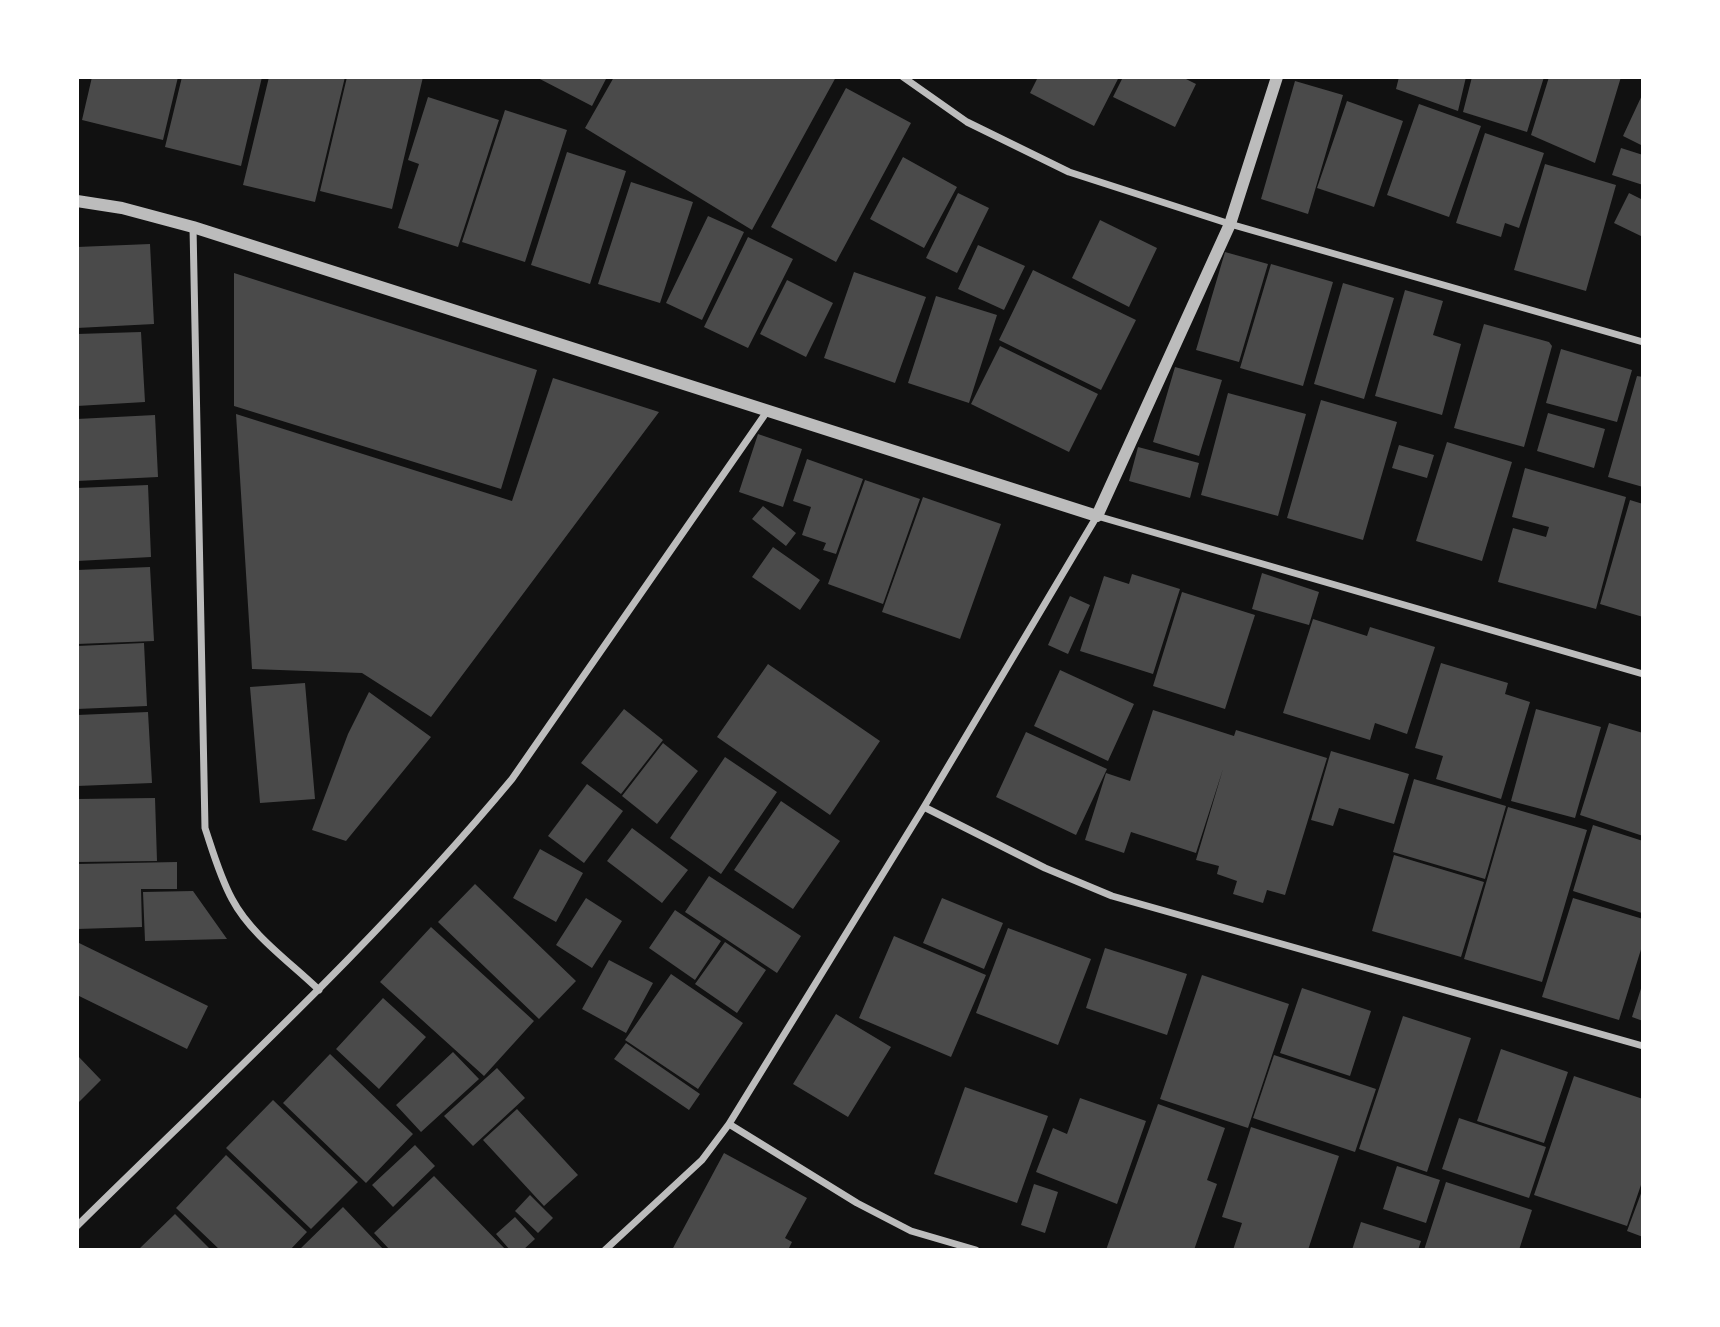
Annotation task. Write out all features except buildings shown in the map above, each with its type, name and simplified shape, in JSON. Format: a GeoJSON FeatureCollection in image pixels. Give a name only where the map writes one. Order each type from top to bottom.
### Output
{"type":"FeatureCollection","features":[{"type":"Feature","properties":{"kind":"street"},"geometry":{"type":"LineString","coordinates":[[903,77],[967,122],[1069,172],[1230,224],[1643,342]]}},
{"type":"Feature","properties":{"kind":"street"},"geometry":{"type":"LineString","coordinates":[[606,1250],[702,1160],[729,1125],[924,807],[1097,516],[1230,224],[1278,77]]}},
{"type":"Feature","properties":{"kind":"street"},"geometry":{"type":"LineString","coordinates":[[77,201],[194,227],[1097,516],[1643,674]]}},
{"type":"Feature","properties":{"kind":"street"},"geometry":{"type":"LineString","coordinates":[[194,227],[205,828],[218,869],[233,902],[256,931],[319,990]]}},
{"type":"Feature","properties":{"kind":"street"},"geometry":{"type":"LineString","coordinates":[[77,1226],[319,990],[469,830],[512,779],[768,410]]}},
{"type":"Feature","properties":{"kind":"street"},"geometry":{"type":"LineString","coordinates":[[924,807],[1045,868],[1112,896],[1643,1046]]}},
{"type":"Feature","properties":{"kind":"street"},"geometry":{"type":"LineString","coordinates":[[729,1125],[857,1203],[911,1231],[976,1250]]}}]}
